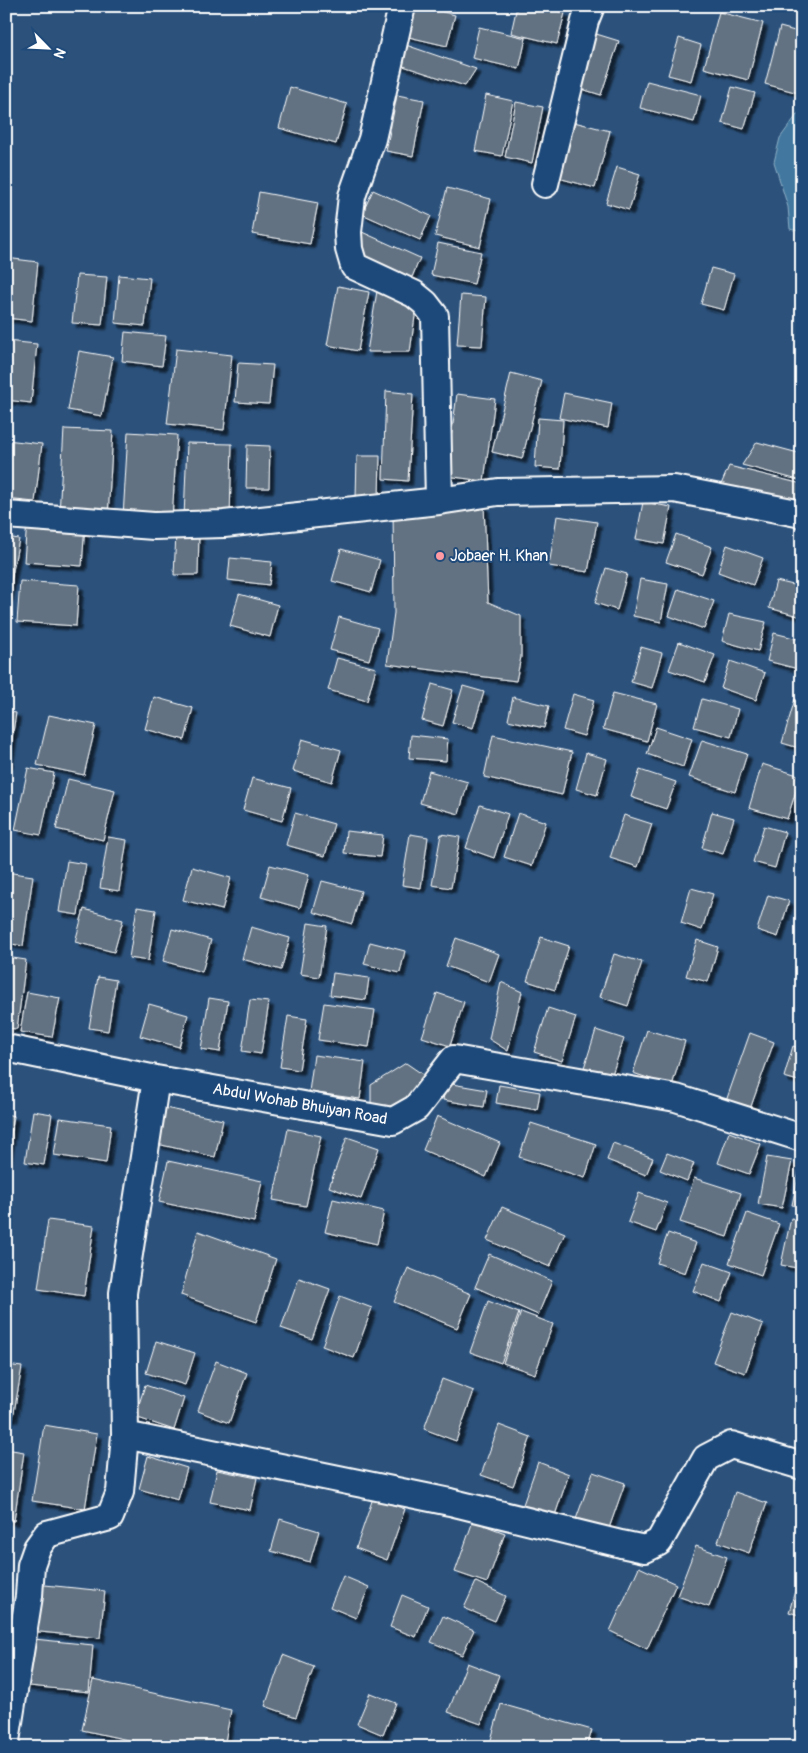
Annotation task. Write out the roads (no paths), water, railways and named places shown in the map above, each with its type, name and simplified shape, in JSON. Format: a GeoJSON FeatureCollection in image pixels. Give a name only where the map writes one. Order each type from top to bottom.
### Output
{"type":"FeatureCollection","features":[{"type":"Feature","properties":{"kind":"street"},"geometry":{"type":"LineString","coordinates":[[402,6],[372,139],[352,196],[348,232],[349,249],[354,266],[414,294],[425,302],[435,316],[439,500]]}},
{"type":"Feature","properties":{"kind":"street"},"geometry":{"type":"LineString","coordinates":[[545,184],[585,21],[591,6]]}},
{"type":"Feature","properties":{"kind":"street"},"geometry":{"type":"LineString","coordinates":[[6,515],[154,526],[224,524],[498,492],[674,489],[802,514]]}},
{"type":"Feature","properties":{"kind":"street","name":"Abdul Wohab Bhuiyan Road"},"geometry":{"type":"LineString","coordinates":[[6,1048],[156,1079],[393,1121],[416,1108],[454,1059],[676,1098],[802,1138]]}},
{"type":"Feature","properties":{"kind":"street"},"geometry":{"type":"LineString","coordinates":[[6,1741],[29,1596],[31,1565],[37,1548],[47,1534],[110,1517],[120,1492],[125,1435],[124,1292],[156,1079]]}},
{"type":"Feature","properties":{"kind":"street"},"geometry":{"type":"LineString","coordinates":[[125,1435],[450,1502],[645,1549],[659,1542],[706,1458],[731,1445],[802,1466]]}},
{"type":"Feature","properties":{"kind":"water"},"geometry":{"type":"Polygon","coordinates":[[[802,108],[802,232],[790,229],[788,207],[774,162],[780,138],[802,108]]]}},
{"type":"Feature","properties":{"kind":"place","name":"Jobaer H. Khan"},"geometry":{"type":"Point","coordinates":[440,556]}}]}
